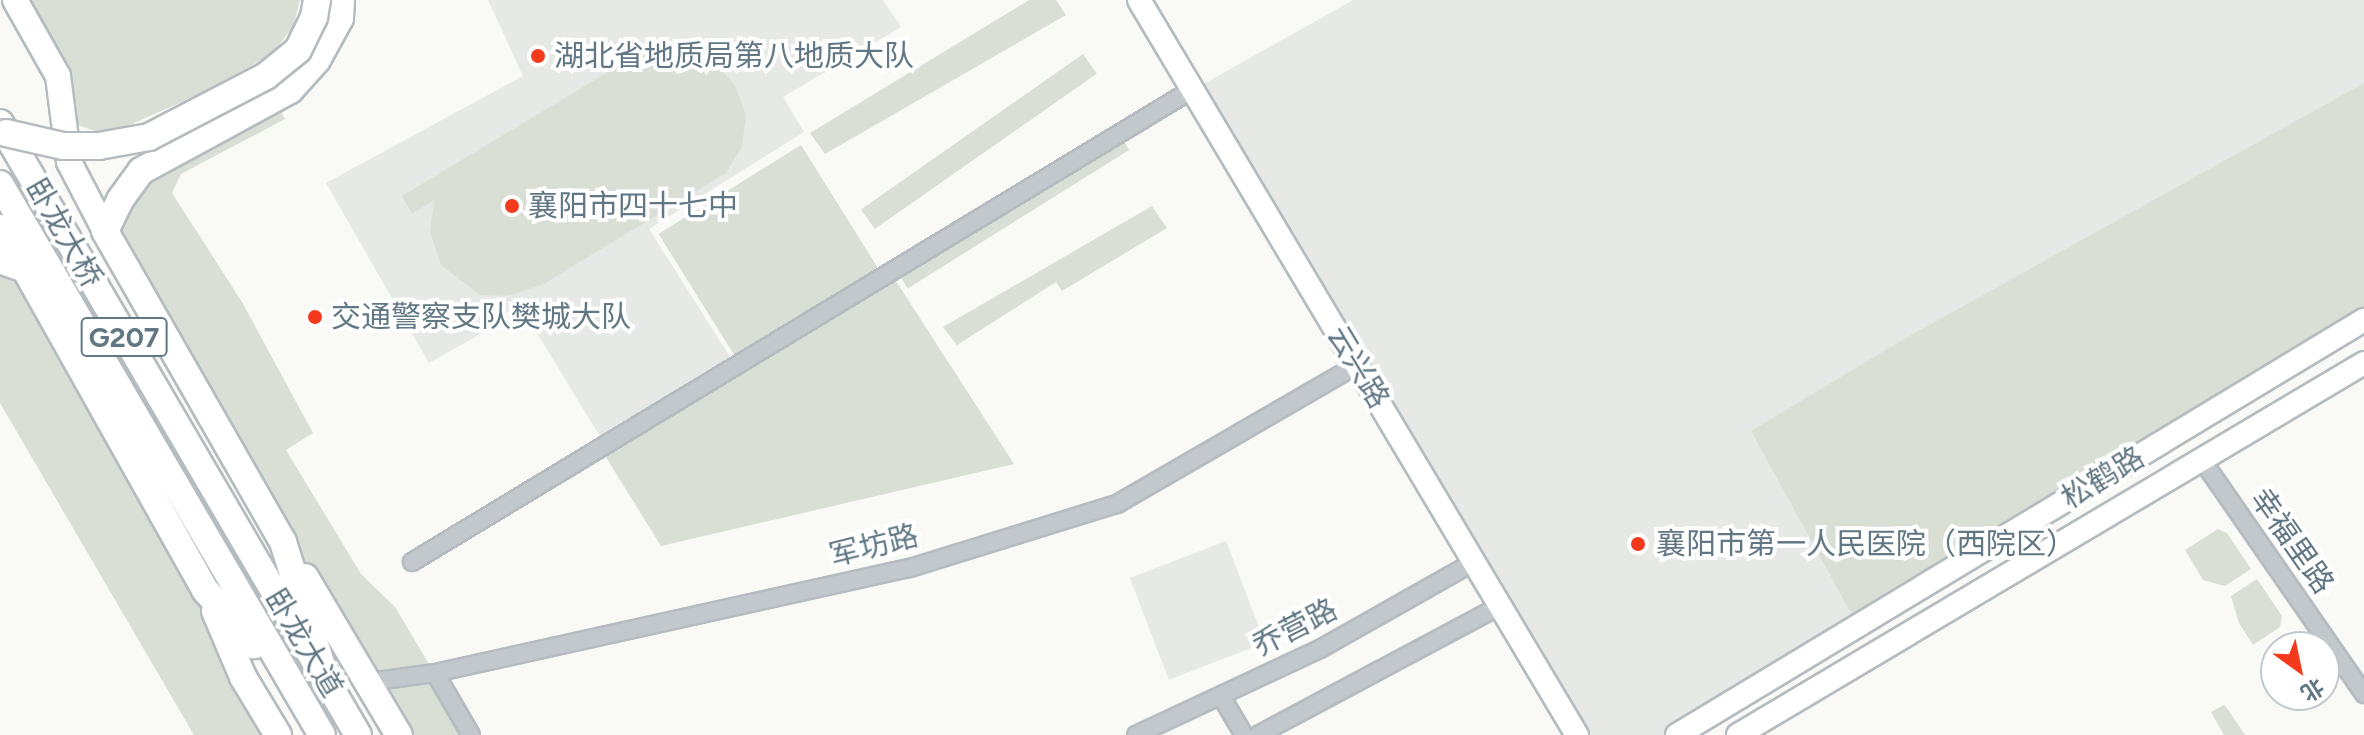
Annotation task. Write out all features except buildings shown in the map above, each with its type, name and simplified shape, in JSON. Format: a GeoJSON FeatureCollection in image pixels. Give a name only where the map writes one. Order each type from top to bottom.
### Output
{"type":"FeatureCollection","features":[{"type":"Feature","properties":{"kind":"highway"},"geometry":{"type":"LineString","coordinates":[[3,128],[63,146],[99,146],[149,137],[266,76],[298,50],[314,17],[317,0]]}},
{"type":"Feature","properties":{"kind":"highway"},"geometry":{"type":"LineString","coordinates":[[341,0],[340,18],[317,60],[290,90],[141,171],[120,200],[105,231],[283,542],[399,735]]}},
{"type":"Feature","properties":{"kind":"highway","name":"卧龙大桥"},"geometry":{"type":"LineString","coordinates":[[3,128],[249,552]]}},
{"type":"Feature","properties":{"kind":"highway","name":"卧龙大桥"},"geometry":{"type":"LineString","coordinates":[[0,184],[221,566]]}},
{"type":"Feature","properties":{"kind":"highway"},"geometry":{"type":"LineString","coordinates":[[12,265],[205,590],[243,677],[278,735]]}},
{"type":"Feature","properties":{"kind":"highway"},"geometry":{"type":"LineString","coordinates":[[283,542],[326,679]]}},
{"type":"Feature","properties":{"kind":"highway","name":"卧龙大道"},"geometry":{"type":"LineString","coordinates":[[249,552],[358,735]]}},
{"type":"Feature","properties":{"kind":"highway","name":"卧龙大道"},"geometry":{"type":"LineString","coordinates":[[221,566],[322,735]]}},
{"type":"Feature","properties":{"kind":"highway"},"geometry":{"type":"LineString","coordinates":[[205,590],[299,696]]}},
{"type":"Feature","properties":{"kind":"main road"},"geometry":{"type":"LineString","coordinates":[[15,0],[58,76],[69,162],[105,231]]}},
{"type":"Feature","properties":{"kind":"main road","name":"云兴路"},"geometry":{"type":"LineString","coordinates":[[1139,0],[1577,734]]}},
{"type":"Feature","properties":{"kind":"main road"},"geometry":{"type":"LineString","coordinates":[[0,227],[12,265]]}},
{"type":"Feature","properties":{"kind":"main road","name":"松鹤路"},"geometry":{"type":"LineString","coordinates":[[1677,735],[2364,320]]}},
{"type":"Feature","properties":{"kind":"main road","name":"松鹤路"},"geometry":{"type":"LineString","coordinates":[[1738,735],[2364,363]]}},
{"type":"Feature","properties":{"kind":"street"},"geometry":{"type":"LineString","coordinates":[[412,562],[1193,89]]}},
{"type":"Feature","properties":{"kind":"street","name":"军坊路"},"geometry":{"type":"LineString","coordinates":[[369,682],[435,673],[910,568],[1117,504],[1357,365]]}},
{"type":"Feature","properties":{"kind":"street","name":"幸福里路"},"geometry":{"type":"LineString","coordinates":[[2202,460],[2364,694]]}},
{"type":"Feature","properties":{"kind":"street","name":"乔营路"},"geometry":{"type":"LineString","coordinates":[[1136,735],[1320,649],[1474,562]]}},
{"type":"Feature","properties":{"kind":"street"},"geometry":{"type":"LineString","coordinates":[[1258,735],[1500,606]]}},
{"type":"Feature","properties":{"kind":"street"},"geometry":{"type":"LineString","coordinates":[[435,673],[471,735]]}},
{"type":"Feature","properties":{"kind":"street"},"geometry":{"type":"LineString","coordinates":[[1221,696],[1244,735]]}},
{"type":"Feature","properties":{"kind":"shaded area"},"geometry":{"type":"Polygon","coordinates":[[[23,0],[300,0],[293,27],[272,54],[204,92],[107,135],[77,125],[66,73],[23,0]]]}},
{"type":"Feature","properties":{"kind":"shaded area","name":"襄阳市四十七中"},"geometry":{"type":"Polygon","coordinates":[[[488,0],[883,0],[901,27],[783,97],[804,132],[649,229],[734,363],[604,443],[523,310],[429,363],[326,183],[523,76],[488,0]]]}},
{"type":"Feature","properties":{"kind":"shaded area"},"geometry":{"type":"Polygon","coordinates":[[[1029,0],[1056,0],[1066,15],[825,154],[810,133],[1029,0]]]}},
{"type":"Feature","properties":{"kind":"shaded area"},"geometry":{"type":"Polygon","coordinates":[[[1353,0],[2364,0],[2364,320],[1677,735],[1584,735],[1193,90],[1353,0]]]}},
{"type":"Feature","properties":{"kind":"shaded area"},"geometry":{"type":"Polygon","coordinates":[[[664,46],[711,59],[735,85],[746,115],[742,147],[726,173],[542,285],[507,296],[480,295],[441,265],[430,232],[434,200],[412,214],[402,196],[618,66],[664,46]]]}},
{"type":"Feature","properties":{"kind":"shaded area"},"geometry":{"type":"Polygon","coordinates":[[[1083,54],[1097,74],[875,229],[861,209],[1083,54]]]}},
{"type":"Feature","properties":{"kind":"shaded area"},"geometry":{"type":"Polygon","coordinates":[[[2364,83],[2364,320],[1857,624],[1751,431],[1904,339],[2364,83]]]}},
{"type":"Feature","properties":{"kind":"shaded area"},"geometry":{"type":"Polygon","coordinates":[[[275,98],[285,119],[181,174],[172,193],[242,302],[313,433],[286,450],[361,574],[395,607],[471,735],[399,735],[105,231],[120,200],[275,98]]]}},
{"type":"Feature","properties":{"kind":"shaded area"},"geometry":{"type":"Polygon","coordinates":[[[1119,134],[1129,150],[908,288],[898,272],[1119,134]]]}},
{"type":"Feature","properties":{"kind":"shaded area"},"geometry":{"type":"Polygon","coordinates":[[[801,145],[883,276],[741,365],[659,234],[801,145]]]}},
{"type":"Feature","properties":{"kind":"shaded area"},"geometry":{"type":"Polygon","coordinates":[[[1152,206],[1167,228],[1062,291],[1056,282],[957,345],[943,327],[1152,206]]]}},
{"type":"Feature","properties":{"kind":"shaded area"},"geometry":{"type":"Polygon","coordinates":[[[0,260],[25,269],[278,735],[194,735],[0,403],[0,260]]]}},
{"type":"Feature","properties":{"kind":"shaded area"},"geometry":{"type":"Polygon","coordinates":[[[894,278],[1014,464],[661,546],[604,454],[894,278]]]}},
{"type":"Feature","properties":{"kind":"shaded area"},"geometry":{"type":"Polygon","coordinates":[[[2218,529],[2227,533],[2251,569],[2225,586],[2203,580],[2185,550],[2218,529]]]}},
{"type":"Feature","properties":{"kind":"shaded area"},"geometry":{"type":"Polygon","coordinates":[[[1226,541],[1265,643],[1169,680],[1130,578],[1226,541]]]}},
{"type":"Feature","properties":{"kind":"shaded area"},"geometry":{"type":"Polygon","coordinates":[[[2257,579],[2282,616],[2280,627],[2274,631],[2260,631],[2260,640],[2253,645],[2239,623],[2231,596],[2257,579]]]}},
{"type":"Feature","properties":{"kind":"shaded area"},"geometry":{"type":"Polygon","coordinates":[[[2224,705],[2245,735],[2224,735],[2211,712],[2224,705]]]}},
{"type":"Feature","properties":{"kind":"place","name":"湖北省地质局第八地质大队"},"geometry":{"type":"Point","coordinates":[538,56]}},
{"type":"Feature","properties":{"kind":"place","name":"襄阳市四十七中"},"geometry":{"type":"Point","coordinates":[512,206]}},
{"type":"Feature","properties":{"kind":"place","name":"交通警察支队樊城大队"},"geometry":{"type":"Point","coordinates":[315,317]}},
{"type":"Feature","properties":{"kind":"place","name":"襄阳市第一人民医院（西院区）"},"geometry":{"type":"Point","coordinates":[1638,544]}}]}
